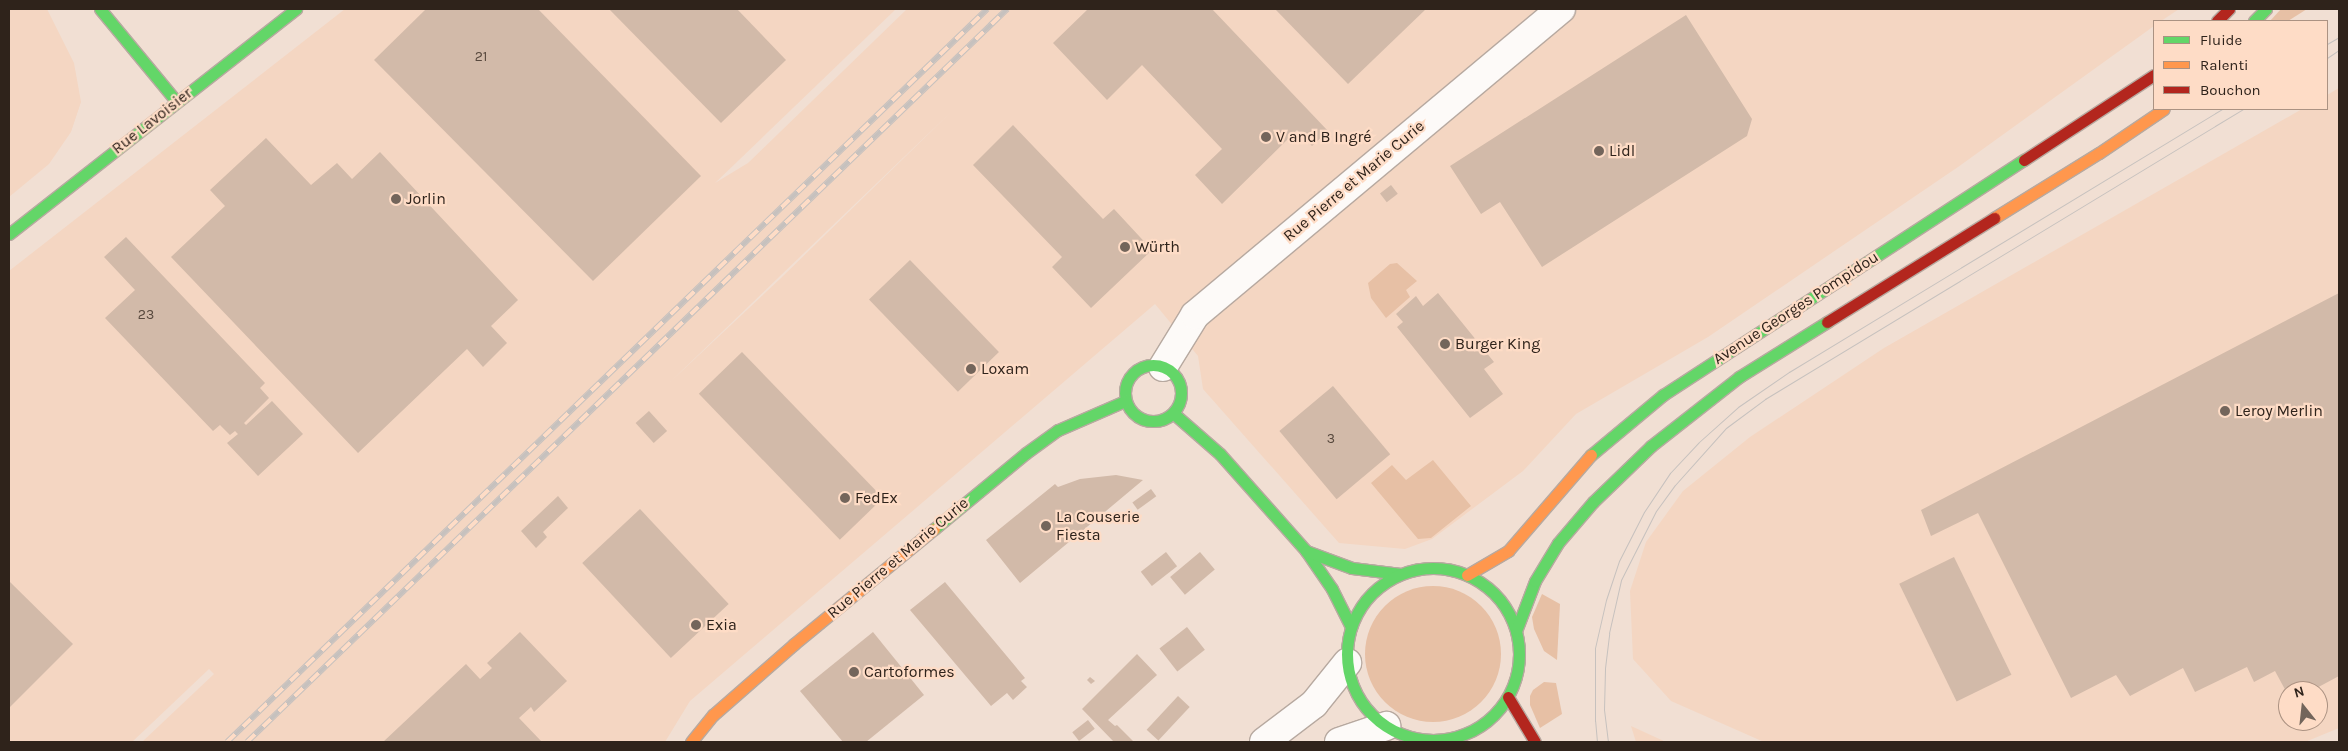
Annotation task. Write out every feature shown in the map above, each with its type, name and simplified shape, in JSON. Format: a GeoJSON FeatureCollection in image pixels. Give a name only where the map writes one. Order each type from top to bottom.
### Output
{"type":"FeatureCollection","features":[{"type":"Feature","properties":{"kind":"main road"},"geometry":{"type":"LineString","coordinates":[[100,9],[176,101]]}},
{"type":"Feature","properties":{"kind":"main road","name":"Rue Lavoisier"},"geometry":{"type":"LineString","coordinates":[[9,234],[176,101],[296,9]]}},
{"type":"Feature","properties":{"kind":"main road"},"geometry":{"type":"LineString","coordinates":[[2219,20],[2229,9]]}},
{"type":"Feature","properties":{"kind":"main road"},"geometry":{"type":"LineString","coordinates":[[2255,20],[2266,9]]}},
{"type":"Feature","properties":{"kind":"main road","name":"Avenue Georges Pompidou"},"geometry":{"type":"LineString","coordinates":[[1466,575],[1508,551],[1593,453],[1663,395],[2153,76]]}},
{"type":"Feature","properties":{"kind":"main road","name":"Avenue Georges Pompidou"},"geometry":{"type":"LineString","coordinates":[[1516,630],[1535,581],[1558,543],[1593,502],[1650,446],[1739,377],[2099,153],[2163,110]]}},
{"type":"Feature","properties":{"kind":"main road"},"geometry":{"type":"LineString","coordinates":[[1145,366],[1162,367],[1174,376],[1181,390],[1178,406],[1172,413],[1158,421],[1142,419],[1135,415],[1125,401],[1126,384],[1137,370],[1145,366]]}},
{"type":"Feature","properties":{"kind":"main road","name":"Rue Pierre et Marie Curie"},"geometry":{"type":"LineString","coordinates":[[691,742],[713,715],[794,644],[1026,453],[1058,430],[1125,401]]}},
{"type":"Feature","properties":{"kind":"main road"},"geometry":{"type":"LineString","coordinates":[[1172,413],[1220,454],[1306,551],[1332,589],[1351,627]]}},
{"type":"Feature","properties":{"kind":"main road"},"geometry":{"type":"LineString","coordinates":[[1306,551],[1352,568],[1401,574]]}},
{"type":"Feature","properties":{"kind":"main road"},"geometry":{"type":"LineString","coordinates":[[1422,569],[1445,569],[1466,575],[1488,588],[1506,607],[1516,630],[1519,661],[1508,696],[1496,713],[1467,739],[1423,740],[1404,735],[1386,726],[1367,710],[1354,688],[1347,663],[1347,645],[1351,627],[1368,599],[1379,587],[1401,574],[1422,569]]}},
{"type":"Feature","properties":{"kind":"main road"},"geometry":{"type":"LineString","coordinates":[[1508,696],[1535,742]]}},
{"type":"Feature","properties":{"kind":"street","name":"Rue Pierre et Marie Curie"},"geometry":{"type":"LineString","coordinates":[[1162,367],[1195,315],[1561,9]]}},
{"type":"Feature","properties":{"kind":"street"},"geometry":{"type":"LineString","coordinates":[[1264,742],[1314,704],[1347,663]]}},
{"type":"Feature","properties":{"kind":"street"},"geometry":{"type":"LineString","coordinates":[[1339,742],[1386,726]]}},
{"type":"Feature","properties":{"kind":"shaded area"},"geometry":{"type":"Polygon","coordinates":[[[9,9],[47,9],[74,63],[81,102],[71,132],[49,164],[9,197],[9,9]]]}},
{"type":"Feature","properties":{"kind":"shaded area"},"geometry":{"type":"Polygon","coordinates":[[[345,9],[896,9],[715,183],[748,163],[907,9],[2179,9],[2162,20],[2153,20],[2153,27],[1958,167],[1708,337],[1576,414],[1523,471],[1432,539],[1405,549],[1339,543],[1203,389],[1198,356],[1155,304],[690,701],[665,742],[142,742],[214,674],[209,669],[132,742],[9,742],[9,271],[345,9]],[[952,111],[668,384],[781,278],[952,111]]]}},
{"type":"Feature","properties":{"kind":"shaded area"},"geometry":{"type":"Polygon","coordinates":[[[2281,9],[2307,9],[2290,20],[2271,20],[2281,9]]]}},
{"type":"Feature","properties":{"kind":"shaded area"},"geometry":{"type":"Polygon","coordinates":[[[2339,88],[2339,728],[2305,742],[1764,742],[1671,701],[1633,659],[1630,591],[1646,542],[1683,491],[1750,437],[1884,348],[2300,110],[2328,110],[2328,94],[2339,88]]]}},
{"type":"Feature","properties":{"kind":"shaded area"},"geometry":{"type":"Polygon","coordinates":[[[1397,263],[1417,281],[1406,290],[1410,297],[1386,318],[1371,298],[1368,283],[1390,264],[1397,263]]]}},
{"type":"Feature","properties":{"kind":"shaded area"},"geometry":{"type":"Polygon","coordinates":[[[1433,460],[1471,506],[1431,538],[1418,539],[1371,483],[1392,465],[1406,480],[1433,460]]]}},
{"type":"Feature","properties":{"kind":"shaded area"},"geometry":{"type":"Polygon","coordinates":[[[1433,586],[1459,591],[1471,597],[1481,606],[1490,616],[1496,628],[1501,654],[1496,680],[1490,692],[1481,702],[1471,711],[1459,717],[1433,722],[1407,717],[1395,711],[1385,702],[1376,692],[1370,680],[1365,654],[1370,628],[1376,616],[1385,606],[1395,597],[1407,591],[1433,586]]]}},
{"type":"Feature","properties":{"kind":"shaded area"},"geometry":{"type":"Polygon","coordinates":[[[1542,594],[1560,604],[1557,660],[1544,651],[1534,629],[1532,617],[1542,594]]]}},
{"type":"Feature","properties":{"kind":"shaded area"},"geometry":{"type":"Polygon","coordinates":[[[1544,682],[1556,683],[1562,714],[1540,728],[1530,705],[1530,696],[1533,690],[1544,682]]]}},
{"type":"Feature","properties":{"kind":"shaded area"},"geometry":{"type":"Polygon","coordinates":[[[1631,726],[1666,742],[1636,742],[1631,726]]]}},
{"type":"Feature","properties":{"kind":"building"},"geometry":{"type":"Polygon","coordinates":[[[426,9],[538,9],[701,176],[593,281],[374,60],[426,9]]]}},
{"type":"Feature","properties":{"kind":"building"},"geometry":{"type":"Polygon","coordinates":[[[609,9],[737,9],[786,60],[721,123],[609,9]]]}},
{"type":"Feature","properties":{"kind":"building"},"geometry":{"type":"Polygon","coordinates":[[[1088,9],[1212,9],[1328,131],[1312,146],[1297,130],[1222,204],[1195,175],[1222,149],[1142,65],[1107,100],[1053,43],[1088,9]]]}},
{"type":"Feature","properties":{"kind":"building"},"geometry":{"type":"Polygon","coordinates":[[[1275,9],[1426,9],[1348,84],[1275,9]]]}},
{"type":"Feature","properties":{"kind":"building","name":"Lidl"},"geometry":{"type":"Polygon","coordinates":[[[1686,15],[1752,119],[1747,136],[1542,267],[1500,202],[1481,214],[1450,166],[1686,15]]]}},
{"type":"Feature","properties":{"kind":"building"},"geometry":{"type":"Polygon","coordinates":[[[1013,125],[1103,219],[1114,209],[1152,250],[1091,308],[1052,267],[1062,257],[973,165],[1013,125]]]}},
{"type":"Feature","properties":{"kind":"building"},"geometry":{"type":"Polygon","coordinates":[[[266,138],[311,185],[337,163],[352,179],[380,152],[518,300],[491,326],[507,343],[483,367],[467,349],[358,453],[171,257],[225,206],[210,190],[266,138]]]}},
{"type":"Feature","properties":{"kind":"building"},"geometry":{"type":"Polygon","coordinates":[[[1391,185],[1398,194],[1387,202],[1380,194],[1391,185]]]}},
{"type":"Feature","properties":{"kind":"building"},"geometry":{"type":"Polygon","coordinates":[[[126,237],[265,383],[260,388],[269,398],[244,423],[246,425],[272,401],[303,434],[258,476],[227,443],[238,434],[235,431],[230,435],[220,425],[213,431],[105,318],[135,290],[104,257],[126,237]]]}},
{"type":"Feature","properties":{"kind":"building"},"geometry":{"type":"Polygon","coordinates":[[[910,260],[999,352],[958,392],[869,300],[910,260]]]}},
{"type":"Feature","properties":{"kind":"building","name":"Burger King"},"geometry":{"type":"Polygon","coordinates":[[[1438,293],[1494,362],[1484,369],[1503,394],[1470,418],[1397,327],[1403,322],[1396,314],[1416,296],[1423,306],[1438,293]]]}},
{"type":"Feature","properties":{"kind":"building","name":"Leroy Merlin"},"geometry":{"type":"Polygon","coordinates":[[[2339,293],[2339,676],[2328,682],[2280,681],[2275,671],[2254,682],[2247,667],[2195,692],[2183,668],[2130,696],[2116,675],[2071,698],[1978,513],[1931,536],[1921,510],[2339,293]]]}},
{"type":"Feature","properties":{"kind":"building"},"geometry":{"type":"Polygon","coordinates":[[[742,352],[883,498],[840,540],[699,394],[742,352]]]}},
{"type":"Feature","properties":{"kind":"building"},"geometry":{"type":"Polygon","coordinates":[[[1333,386],[1390,454],[1337,499],[1279,431],[1333,386]]]}},
{"type":"Feature","properties":{"kind":"building"},"geometry":{"type":"Polygon","coordinates":[[[649,411],[667,431],[654,443],[636,423],[649,411]]]}},
{"type":"Feature","properties":{"kind":"building","name":"La Couserie Fiesta"},"geometry":{"type":"Polygon","coordinates":[[[1116,475],[1143,480],[1020,583],[986,540],[1055,484],[1058,487],[1080,479],[1116,475]]]}},
{"type":"Feature","properties":{"kind":"building"},"geometry":{"type":"Polygon","coordinates":[[[1151,489],[1156,496],[1138,510],[1132,503],[1151,489]]]}},
{"type":"Feature","properties":{"kind":"building"},"geometry":{"type":"Polygon","coordinates":[[[558,496],[568,508],[543,532],[547,537],[536,548],[521,531],[558,496]]]}},
{"type":"Feature","properties":{"kind":"building"},"geometry":{"type":"Polygon","coordinates":[[[640,509],[729,604],[671,658],[582,563],[640,509]]]}},
{"type":"Feature","properties":{"kind":"building"},"geometry":{"type":"Polygon","coordinates":[[[1166,552],[1177,566],[1152,586],[1141,572],[1166,552]]]}},
{"type":"Feature","properties":{"kind":"building"},"geometry":{"type":"Polygon","coordinates":[[[1200,552],[1215,570],[1185,595],[1170,577],[1200,552]]]}},
{"type":"Feature","properties":{"kind":"building"},"geometry":{"type":"Polygon","coordinates":[[[1954,557],[2011,675],[1957,701],[1899,584],[1954,557]]]}},
{"type":"Feature","properties":{"kind":"building"},"geometry":{"type":"Polygon","coordinates":[[[9,581],[73,644],[9,708],[9,581]]]}},
{"type":"Feature","properties":{"kind":"building"},"geometry":{"type":"Polygon","coordinates":[[[945,582],[1025,678],[1021,681],[1027,687],[1013,700],[1007,693],[991,706],[910,610],[945,582]]]}},
{"type":"Feature","properties":{"kind":"building"},"geometry":{"type":"Polygon","coordinates":[[[1187,627],[1205,650],[1177,671],[1159,649],[1187,627]]]}},
{"type":"Feature","properties":{"kind":"building"},"geometry":{"type":"Polygon","coordinates":[[[520,632],[567,681],[534,712],[531,707],[519,718],[542,742],[383,742],[466,664],[480,679],[492,668],[487,663],[520,632]]]}},
{"type":"Feature","properties":{"kind":"building"},"geometry":{"type":"Polygon","coordinates":[[[873,632],[924,695],[866,742],[843,742],[800,691],[873,632]]]}},
{"type":"Feature","properties":{"kind":"building"},"geometry":{"type":"Polygon","coordinates":[[[1137,654],[1157,675],[1108,720],[1115,726],[1117,725],[1134,742],[1114,742],[1082,709],[1137,654]]]}},
{"type":"Feature","properties":{"kind":"building"},"geometry":{"type":"Polygon","coordinates":[[[1090,677],[1095,681],[1091,684],[1087,680],[1090,677]]]}},
{"type":"Feature","properties":{"kind":"building"},"geometry":{"type":"Polygon","coordinates":[[[1178,696],[1190,707],[1158,741],[1147,730],[1178,696]]]}},
{"type":"Feature","properties":{"kind":"building"},"geometry":{"type":"Polygon","coordinates":[[[1088,720],[1095,729],[1079,741],[1072,732],[1088,720]]]}},
{"type":"Feature","properties":{"kind":"tram line"},"geometry":{"type":"LineString","coordinates":[[2328,43],[2339,37]]}},
{"type":"Feature","properties":{"kind":"tram line"},"geometry":{"type":"LineString","coordinates":[[2328,57],[2339,50]]}},
{"type":"Feature","properties":{"kind":"tram line"},"geometry":{"type":"LineString","coordinates":[[1597,742],[1595,721],[1595,648],[1606,600],[1619,561],[1644,512],[1670,473],[1699,442],[1738,407],[1789,372],[2220,110]]}},
{"type":"Feature","properties":{"kind":"tram line"},"geometry":{"type":"LineString","coordinates":[[1608,742],[1604,710],[1605,668],[1609,633],[1621,580],[1656,511],[1675,485],[1726,428],[1765,399],[2241,110]]}},
{"type":"Feature","properties":{"kind":"railway"},"geometry":{"type":"LineString","coordinates":[[227,742],[987,9]]}},
{"type":"Feature","properties":{"kind":"railway"},"geometry":{"type":"LineString","coordinates":[[247,742],[1007,9]]}},
{"type":"Feature","properties":{"kind":"traffic: fast"},"geometry":{"type":"LineString","coordinates":[[100,9],[176,101]]}},
{"type":"Feature","properties":{"kind":"traffic: fast"},"geometry":{"type":"LineString","coordinates":[[9,234],[296,9]]}},
{"type":"Feature","properties":{"kind":"traffic: fast"},"geometry":{"type":"LineString","coordinates":[[2255,20],[2266,9]]}},
{"type":"Feature","properties":{"kind":"traffic: fast"},"geometry":{"type":"LineString","coordinates":[[1591,455],[1663,395],[2024,160]]}},
{"type":"Feature","properties":{"kind":"traffic: fast"},"geometry":{"type":"LineString","coordinates":[[1516,631],[1535,581],[1558,543],[1593,502],[1651,446],[1739,377],[1827,322]]}},
{"type":"Feature","properties":{"kind":"traffic: fast"},"geometry":{"type":"LineString","coordinates":[[1153,365],[1164,367],[1173,373],[1179,382],[1181,393],[1179,404],[1173,413],[1164,419],[1153,421],[1142,419],[1133,413],[1127,404],[1125,393],[1127,382],[1133,373],[1142,367],[1153,365]]}},
{"type":"Feature","properties":{"kind":"traffic: fast"},"geometry":{"type":"LineString","coordinates":[[934,529],[1026,453],[1058,430],[1125,401]]}},
{"type":"Feature","properties":{"kind":"traffic: fast"},"geometry":{"type":"LineString","coordinates":[[1173,413],[1220,454],[1306,551],[1332,589],[1351,627]]}},
{"type":"Feature","properties":{"kind":"traffic: fast"},"geometry":{"type":"LineString","coordinates":[[1306,551],[1352,568],[1401,574]]}},
{"type":"Feature","properties":{"kind":"traffic: fast"},"geometry":{"type":"LineString","coordinates":[[1433,568],[1450,570],[1466,575],[1494,593],[1512,621],[1517,637],[1519,654],[1517,671],[1512,687],[1494,715],[1466,733],[1450,738],[1433,740],[1416,738],[1400,733],[1372,715],[1354,687],[1349,671],[1347,654],[1349,637],[1354,621],[1372,593],[1400,575],[1416,570],[1433,568]]}},
{"type":"Feature","properties":{"kind":"traffic: slow"},"geometry":{"type":"LineString","coordinates":[[1994,218],[2099,153],[2163,110]]}},
{"type":"Feature","properties":{"kind":"traffic: slow"},"geometry":{"type":"LineString","coordinates":[[1467,575],[1508,551],[1591,455]]}},
{"type":"Feature","properties":{"kind":"traffic: slow"},"geometry":{"type":"LineString","coordinates":[[691,742],[713,715],[794,644],[934,529]]}},
{"type":"Feature","properties":{"kind":"traffic: jam"},"geometry":{"type":"LineString","coordinates":[[2218,20],[2229,9]]}},
{"type":"Feature","properties":{"kind":"traffic: jam"},"geometry":{"type":"LineString","coordinates":[[2024,160],[2153,76]]}},
{"type":"Feature","properties":{"kind":"traffic: jam"},"geometry":{"type":"LineString","coordinates":[[1827,322],[1994,218]]}},
{"type":"Feature","properties":{"kind":"traffic: jam"},"geometry":{"type":"LineString","coordinates":[[1508,697],[1535,742]]}},
{"type":"Feature","properties":{"kind":"place","name":"V and B Ingré"},"geometry":{"type":"Point","coordinates":[1266,137]}},
{"type":"Feature","properties":{"kind":"place","name":"Lidl"},"geometry":{"type":"Point","coordinates":[1599,151]}},
{"type":"Feature","properties":{"kind":"place","name":"Jorlin"},"geometry":{"type":"Point","coordinates":[396,199]}},
{"type":"Feature","properties":{"kind":"place","name":"Würth"},"geometry":{"type":"Point","coordinates":[1125,247]}},
{"type":"Feature","properties":{"kind":"place","name":"Burger King"},"geometry":{"type":"Point","coordinates":[1445,344]}},
{"type":"Feature","properties":{"kind":"place","name":"Loxam"},"geometry":{"type":"Point","coordinates":[971,369]}},
{"type":"Feature","properties":{"kind":"place","name":"Leroy Merlin"},"geometry":{"type":"Point","coordinates":[2225,411]}},
{"type":"Feature","properties":{"kind":"place","name":"FedEx"},"geometry":{"type":"Point","coordinates":[845,498]}},
{"type":"Feature","properties":{"kind":"place","name":"La Couserie Fiesta"},"geometry":{"type":"Point","coordinates":[1046,526]}},
{"type":"Feature","properties":{"kind":"place","name":"Exia"},"geometry":{"type":"Point","coordinates":[696,625]}},
{"type":"Feature","properties":{"kind":"place","name":"Cartoformes"},"geometry":{"type":"Point","coordinates":[854,672]}}]}
